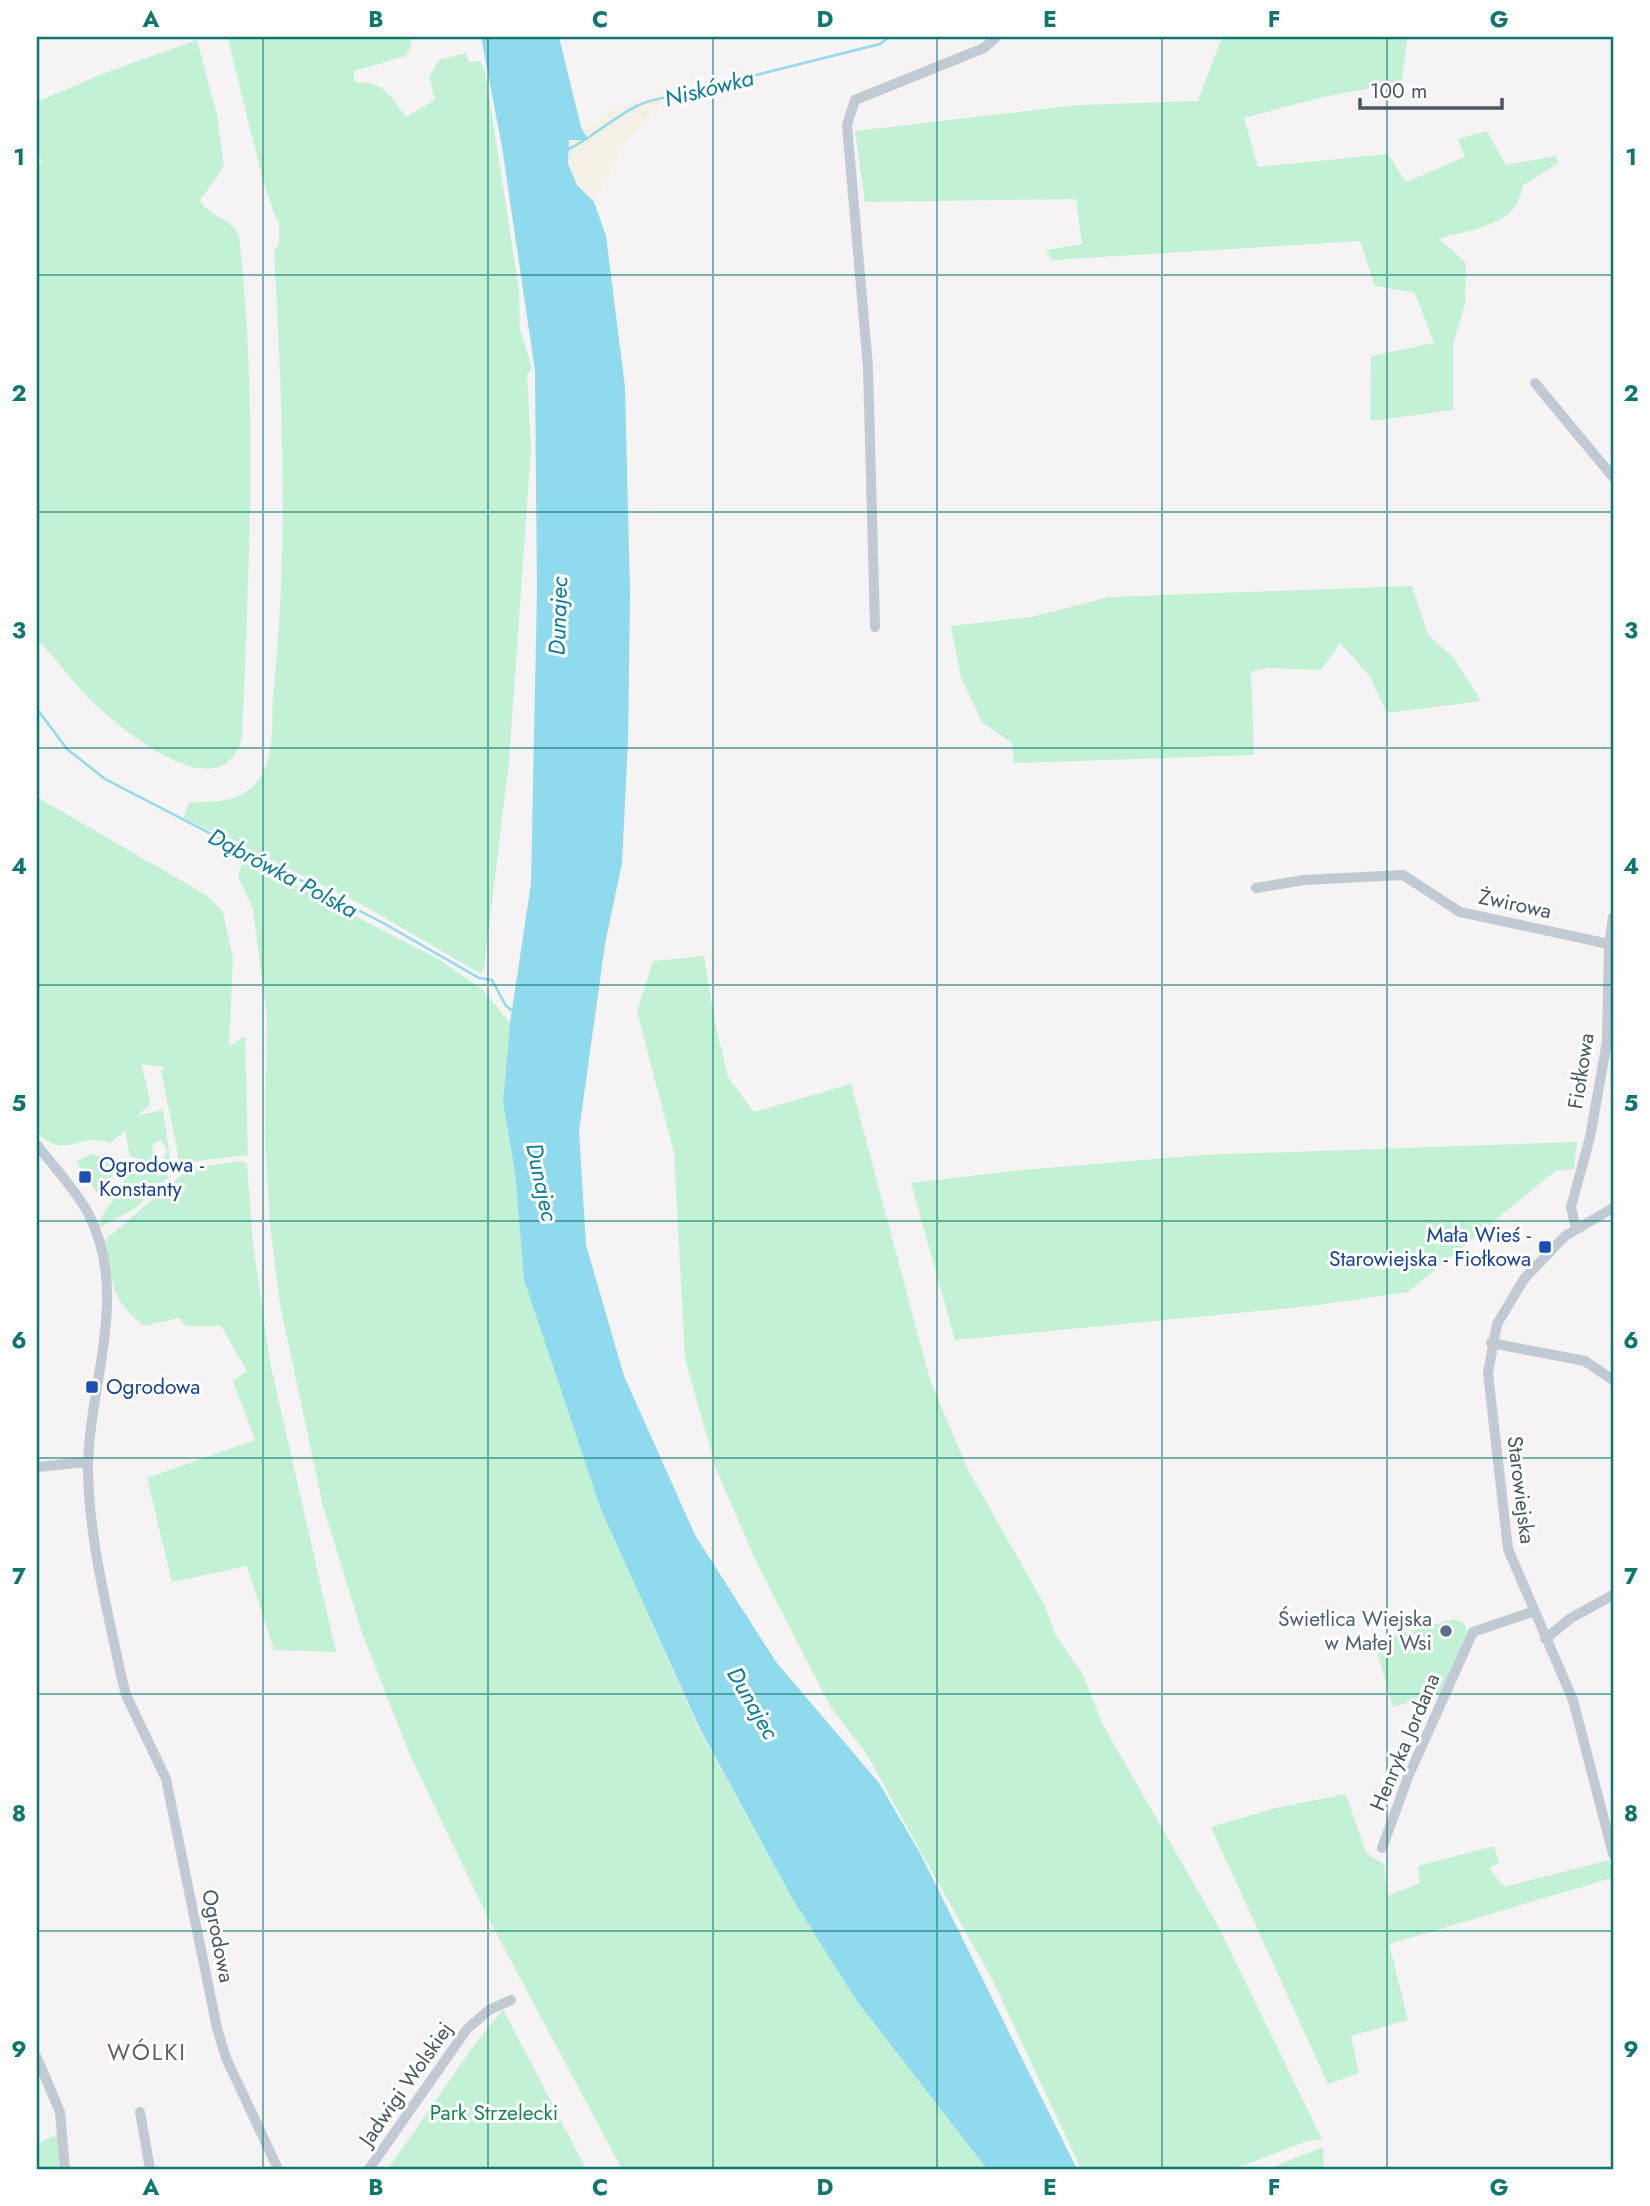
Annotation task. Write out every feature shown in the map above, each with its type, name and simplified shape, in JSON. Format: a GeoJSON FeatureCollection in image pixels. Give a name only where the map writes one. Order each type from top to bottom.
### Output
{"type":"FeatureCollection","features":[{"type":"Feature","properties":{"kind":"street"},"geometry":{"type":"LineString","coordinates":[[875,626],[869,393],[847,125],[855,100],[984,48],[996,37]]}},
{"type":"Feature","properties":{"kind":"street"},"geometry":{"type":"LineString","coordinates":[[1535,383],[1613,477]]}},
{"type":"Feature","properties":{"kind":"street","name":"Żwirowa"},"geometry":{"type":"LineString","coordinates":[[1256,888],[1304,880],[1403,875],[1460,912],[1609,944]]}},
{"type":"Feature","properties":{"kind":"street","name":"Fiołkowa"},"geometry":{"type":"LineString","coordinates":[[1576,1229],[1571,1207],[1590,1137],[1607,1042],[1609,944],[1613,917]]}},
{"type":"Feature","properties":{"kind":"street","name":"Ogrodowa"},"geometry":{"type":"LineString","coordinates":[[37,1145],[88,1212],[98,1236],[106,1270],[109,1298],[88,1462],[90,1516],[121,1675],[126,1695],[162,1765],[166,1779],[214,2016],[226,2057],[278,2169]]}},
{"type":"Feature","properties":{"kind":"street","name":"Starowiejska"},"geometry":{"type":"LineString","coordinates":[[1613,1208],[1576,1229],[1541,1259],[1524,1279],[1503,1310],[1492,1343],[1488,1373],[1502,1516],[1508,1549],[1532,1612],[1573,1700],[1613,1854]]}},
{"type":"Feature","properties":{"kind":"street"},"geometry":{"type":"LineString","coordinates":[[1492,1343],[1585,1361],[1613,1380]]}},
{"type":"Feature","properties":{"kind":"street"},"geometry":{"type":"LineString","coordinates":[[37,1467],[88,1462]]}},
{"type":"Feature","properties":{"kind":"street"},"geometry":{"type":"LineString","coordinates":[[1545,1639],[1570,1618],[1613,1595]]}},
{"type":"Feature","properties":{"kind":"street","name":"Henryka Jordana"},"geometry":{"type":"LineString","coordinates":[[1382,1848],[1408,1777],[1473,1632],[1532,1612]]}},
{"type":"Feature","properties":{"kind":"street","name":"Jadwigi Wolskiej"},"geometry":{"type":"LineString","coordinates":[[369,2169],[467,2029],[489,2010],[511,2000]]}},
{"type":"Feature","properties":{"kind":"street"},"geometry":{"type":"LineString","coordinates":[[37,2058],[60,2112],[65,2169]]}},
{"type":"Feature","properties":{"kind":"street"},"geometry":{"type":"LineString","coordinates":[[140,2112],[150,2169]]}},
{"type":"Feature","properties":{"kind":"green space"},"geometry":{"type":"Polygon","coordinates":[[[227,37],[411,37],[412,44],[406,56],[354,71],[354,82],[380,87],[406,117],[435,100],[429,77],[439,60],[466,53],[469,62],[480,61],[485,71],[519,290],[520,329],[532,367],[527,375],[531,449],[509,761],[484,968],[481,974],[361,904],[184,818],[189,802],[231,799],[249,790],[263,773],[271,745],[278,639],[282,473],[274,250],[279,245],[279,221],[267,193],[227,37]]]}},
{"type":"Feature","properties":{"kind":"green space"},"geometry":{"type":"Polygon","coordinates":[[[1222,37],[1408,37],[1401,83],[1323,97],[1244,118],[1258,167],[1388,154],[1406,182],[1465,157],[1458,139],[1487,131],[1506,165],[1556,156],[1558,163],[1522,186],[1519,199],[1503,218],[1439,239],[1466,263],[1465,304],[1453,344],[1453,410],[1370,421],[1371,356],[1434,343],[1415,293],[1375,286],[1360,241],[1052,260],[1046,250],[1082,244],[1076,199],[865,202],[855,131],[1079,105],[1198,101],[1222,37]]]}},
{"type":"Feature","properties":{"kind":"green space"},"geometry":{"type":"Polygon","coordinates":[[[197,40],[217,115],[224,166],[200,200],[209,211],[231,225],[239,236],[245,299],[250,423],[249,548],[242,737],[232,758],[216,768],[197,768],[175,761],[132,735],[91,700],[37,639],[37,164],[42,162],[37,151],[37,102],[102,74],[197,40]]]}},
{"type":"Feature","properties":{"kind":"green space"},"geometry":{"type":"Polygon","coordinates":[[[1412,586],[1428,635],[1453,657],[1481,701],[1387,713],[1369,675],[1340,643],[1321,670],[1268,668],[1251,672],[1254,755],[1014,763],[1012,743],[982,722],[961,677],[951,626],[1031,617],[1109,597],[1412,586]]]}},
{"type":"Feature","properties":{"kind":"green space"},"geometry":{"type":"Polygon","coordinates":[[[37,797],[206,895],[223,912],[233,958],[229,1047],[245,1036],[248,1155],[197,1161],[177,1168],[178,1154],[161,1071],[165,1067],[141,1064],[150,1105],[138,1115],[163,1110],[171,1165],[164,1167],[162,1164],[167,1150],[161,1140],[153,1143],[152,1151],[157,1155],[152,1163],[130,1156],[125,1131],[110,1143],[89,1140],[64,1146],[47,1141],[37,1132],[37,797]]]}},
{"type":"Feature","properties":{"kind":"green space"},"geometry":{"type":"Polygon","coordinates":[[[244,858],[440,960],[483,990],[510,1023],[503,1102],[515,1172],[524,1280],[601,1510],[699,1729],[792,1898],[856,2000],[987,2169],[622,2169],[486,1914],[410,1755],[362,1633],[323,1506],[280,1304],[270,1225],[265,1137],[267,1017],[253,909],[238,876],[244,858]]]}},
{"type":"Feature","properties":{"kind":"green space"},"geometry":{"type":"Polygon","coordinates":[[[704,956],[714,1018],[728,1077],[754,1112],[851,1084],[930,1380],[968,1470],[1044,1604],[1056,1636],[1083,1675],[1103,1725],[1218,1926],[1322,2139],[1307,2141],[1234,2169],[1081,2169],[993,1981],[867,1755],[830,1706],[756,1561],[716,1469],[685,1358],[674,1153],[637,1011],[653,961],[704,956]]]}},
{"type":"Feature","properties":{"kind":"green space"},"geometry":{"type":"Polygon","coordinates":[[[1577,1142],[1574,1169],[1555,1171],[1408,1292],[1311,1306],[955,1340],[911,1183],[1023,1170],[1202,1155],[1577,1142]]]}},
{"type":"Feature","properties":{"kind":"green space"},"geometry":{"type":"Polygon","coordinates":[[[90,1154],[104,1157],[113,1167],[112,1184],[99,1196],[76,1162],[90,1154]]]}},
{"type":"Feature","properties":{"kind":"green space"},"geometry":{"type":"Polygon","coordinates":[[[129,1160],[136,1169],[160,1176],[163,1171],[169,1177],[135,1208],[99,1228],[105,1210],[120,1192],[125,1176],[125,1164],[129,1160]]]}},
{"type":"Feature","properties":{"kind":"green space"},"geometry":{"type":"Polygon","coordinates":[[[242,1161],[247,1164],[253,1244],[270,1363],[336,1652],[274,1650],[247,1566],[172,1582],[147,1478],[255,1440],[233,1381],[247,1371],[221,1326],[186,1326],[179,1318],[144,1326],[133,1316],[124,1307],[114,1288],[105,1240],[185,1172],[196,1167],[242,1161]]]}},
{"type":"Feature","properties":{"kind":"green space"},"geometry":{"type":"Polygon","coordinates":[[[1454,1619],[1464,1623],[1467,1631],[1443,1692],[1393,1707],[1374,1641],[1454,1619]]]}},
{"type":"Feature","properties":{"kind":"green space"},"geometry":{"type":"Polygon","coordinates":[[[1346,1794],[1366,1853],[1384,1864],[1387,1896],[1420,1883],[1418,1866],[1494,1846],[1499,1863],[1489,1868],[1504,1887],[1609,1860],[1612,1878],[1389,1944],[1408,2020],[1351,2036],[1359,2073],[1328,2084],[1211,1827],[1275,1808],[1346,1794]]]}},
{"type":"Feature","properties":{"kind":"green space","name":"Park Strzelecki"},"geometry":{"type":"Polygon","coordinates":[[[503,2009],[586,2169],[388,2169],[472,2048],[503,2009]]]}},
{"type":"Feature","properties":{"kind":"green space"},"geometry":{"type":"Polygon","coordinates":[[[59,2133],[59,2169],[37,2169],[37,2144],[59,2133]]]}},
{"type":"Feature","properties":{"kind":"green space"},"geometry":{"type":"Polygon","coordinates":[[[1323,2147],[1324,2169],[1268,2169],[1323,2147]]]}},
{"type":"Feature","properties":{"kind":"sand"},"geometry":{"type":"Polygon","coordinates":[[[649,99],[662,101],[623,145],[594,202],[573,174],[569,160],[569,140],[588,139],[583,131],[614,108],[649,99]]]}},
{"type":"Feature","properties":{"kind":"water","name":"Dunajec"},"geometry":{"type":"Polygon","coordinates":[[[481,37],[559,37],[581,127],[588,140],[569,140],[568,164],[577,185],[594,202],[606,236],[625,387],[630,593],[628,741],[622,863],[605,944],[579,1131],[586,1245],[624,1376],[695,1535],[776,1662],[879,1783],[921,1855],[1077,2169],[987,2169],[856,2000],[792,1898],[700,1729],[601,1510],[524,1280],[515,1172],[503,1102],[510,1023],[531,884],[537,591],[535,371],[502,147],[481,37]]]}},
{"type":"Feature","properties":{"kind":"waterway","name":"Niskówka"},"geometry":{"type":"LineString","coordinates":[[567,150],[645,102],[880,44],[889,37]]}},
{"type":"Feature","properties":{"kind":"waterway","name":"Dąbrówka Polska"},"geometry":{"type":"LineString","coordinates":[[37,709],[67,749],[105,779],[385,924],[479,978],[492,980],[506,1006],[513,1011]]}},
{"type":"Feature","properties":{"kind":"place","name":"Ogrodowa - Konstanty"},"geometry":{"type":"Point","coordinates":[85,1177]}},
{"type":"Feature","properties":{"kind":"place","name":"Mała Wieś - Starowiejska - Fiołkowa"},"geometry":{"type":"Point","coordinates":[1545,1247]}},
{"type":"Feature","properties":{"kind":"place","name":"Ogrodowa"},"geometry":{"type":"Point","coordinates":[92,1387]}},
{"type":"Feature","properties":{"kind":"place","name":"Świetlica Wiejska w Małej Wsi"},"geometry":{"type":"Point","coordinates":[1446,1631]}},
{"type":"Feature","properties":{"kind":"district","name":"WÓLKI"},"geometry":{"type":"Point","coordinates":[147,2052]}}]}
